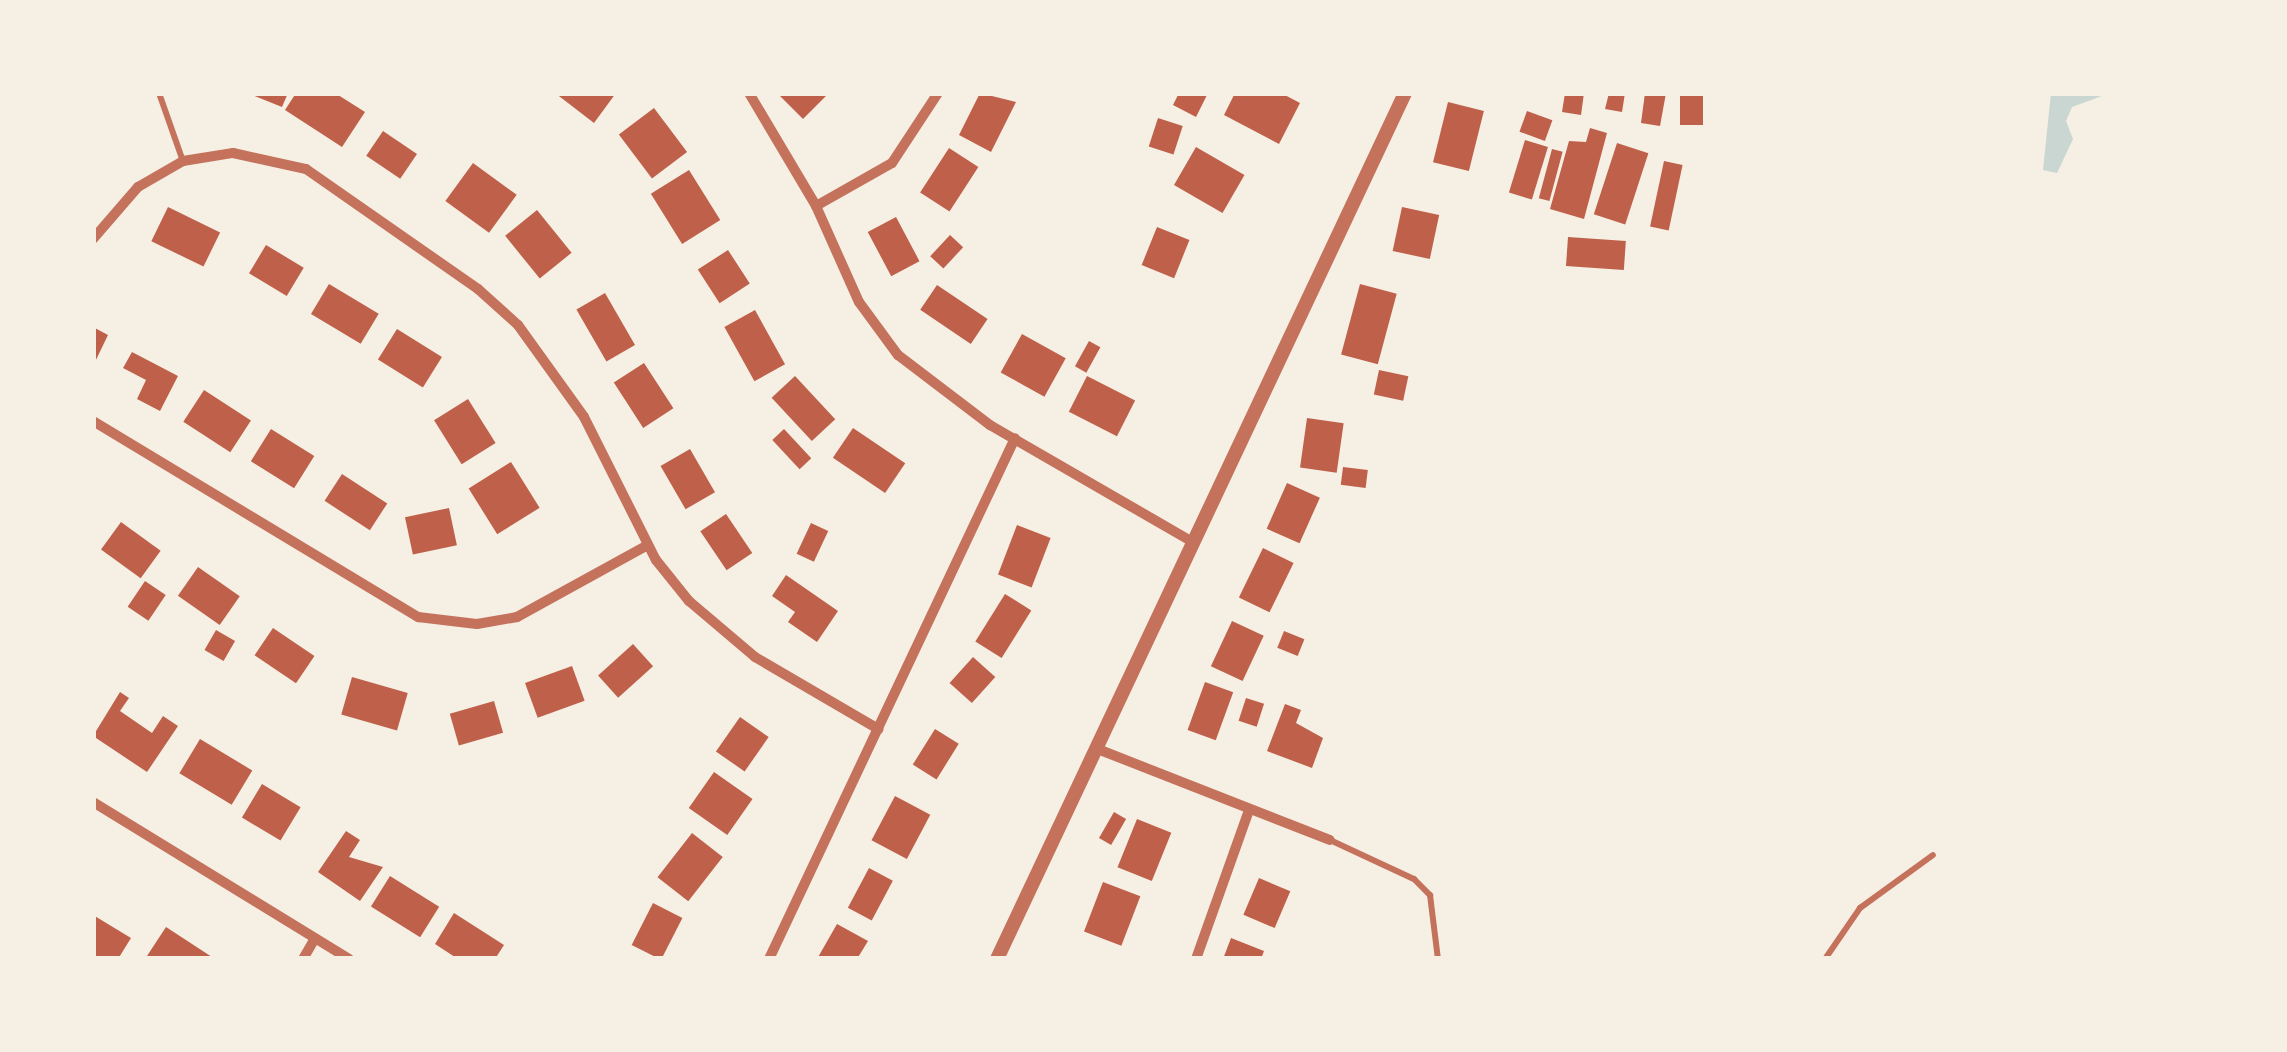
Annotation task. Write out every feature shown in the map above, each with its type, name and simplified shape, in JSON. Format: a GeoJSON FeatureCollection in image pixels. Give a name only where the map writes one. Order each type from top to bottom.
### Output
{"type":"FeatureCollection","features":[{"type":"Feature","properties":{"kind":"street"},"geometry":{"type":"LineString","coordinates":[[748,93],[816,206],[859,302],[898,355],[1016,438],[1190,541]]}},
{"type":"Feature","properties":{"kind":"street"},"geometry":{"type":"LineString","coordinates":[[816,206],[892,163],[938,93]]}},
{"type":"Feature","properties":{"kind":"street"},"geometry":{"type":"LineString","coordinates":[[997,959],[1405,93]]}},
{"type":"Feature","properties":{"kind":"street"},"geometry":{"type":"LineString","coordinates":[[93,238],[137,187],[182,161],[232,154],[306,169],[478,289],[555,370],[667,577],[742,647],[878,729]]}},
{"type":"Feature","properties":{"kind":"street"},"geometry":{"type":"LineString","coordinates":[[93,422],[418,617],[477,624],[517,617],[648,544]]}},
{"type":"Feature","properties":{"kind":"street"},"geometry":{"type":"LineString","coordinates":[[769,959],[1016,438]]}},
{"type":"Feature","properties":{"kind":"street"},"geometry":{"type":"LineString","coordinates":[[1094,748],[1248,813],[1330,840]]}},
{"type":"Feature","properties":{"kind":"street"},"geometry":{"type":"LineString","coordinates":[[93,802],[349,959]]}},
{"type":"Feature","properties":{"kind":"street"},"geometry":{"type":"LineString","coordinates":[[1196,959],[1248,813]]}},
{"type":"Feature","properties":{"kind":"street"},"geometry":{"type":"LineString","coordinates":[[303,959],[315,938]]}},
{"type":"Feature","properties":{"kind":"lane"},"geometry":{"type":"LineString","coordinates":[[159,93],[182,161]]}},
{"type":"Feature","properties":{"kind":"lane"},"geometry":{"type":"LineString","coordinates":[[1330,840],[1414,879],[1430,896],[1438,959]]}},
{"type":"Feature","properties":{"kind":"lane"},"geometry":{"type":"LineString","coordinates":[[1825,959],[1860,908],[1934,855]]}},
{"type":"Feature","properties":{"kind":"shaded area"},"geometry":{"type":"Polygon","coordinates":[[[2051,93],[2110,93],[2072,107],[2066,121],[2073,139],[2057,173],[2043,170],[2051,93]]]}},
{"type":"Feature","properties":{"kind":"building"},"geometry":{"type":"Polygon","coordinates":[[[247,93],[288,93],[282,107],[247,93]]]}},
{"type":"Feature","properties":{"kind":"building"},"geometry":{"type":"Polygon","coordinates":[[[296,93],[335,93],[365,112],[342,147],[285,110],[296,93]]]}},
{"type":"Feature","properties":{"kind":"building"},"geometry":{"type":"Polygon","coordinates":[[[555,93],[616,93],[594,123],[555,93]]]}},
{"type":"Feature","properties":{"kind":"building"},"geometry":{"type":"Polygon","coordinates":[[[777,93],[829,93],[803,119],[777,93]]]}},
{"type":"Feature","properties":{"kind":"building"},"geometry":{"type":"Polygon","coordinates":[[[980,93],[1016,102],[991,152],[959,135],[980,93]]]}},
{"type":"Feature","properties":{"kind":"building"},"geometry":{"type":"Polygon","coordinates":[[[1179,93],[1208,93],[1196,117],[1173,105],[1179,93]]]}},
{"type":"Feature","properties":{"kind":"building"},"geometry":{"type":"Polygon","coordinates":[[[1235,93],[1281,93],[1300,103],[1279,144],[1224,115],[1235,93]]]}},
{"type":"Feature","properties":{"kind":"building"},"geometry":{"type":"Polygon","coordinates":[[[1565,93],[1584,93],[1581,115],[1562,112],[1565,93]]]}},
{"type":"Feature","properties":{"kind":"building"},"geometry":{"type":"Polygon","coordinates":[[[1609,93],[1625,93],[1622,112],[1605,109],[1609,93]]]}},
{"type":"Feature","properties":{"kind":"building"},"geometry":{"type":"Polygon","coordinates":[[[1645,93],[1666,93],[1660,126],[1641,123],[1645,93]]]}},
{"type":"Feature","properties":{"kind":"building"},"geometry":{"type":"Polygon","coordinates":[[[1680,93],[1703,93],[1703,125],[1680,125],[1680,93]]]}},
{"type":"Feature","properties":{"kind":"building"},"geometry":{"type":"Polygon","coordinates":[[[1448,102],[1484,111],[1469,171],[1433,162],[1448,102]]]}},
{"type":"Feature","properties":{"kind":"building"},"geometry":{"type":"Polygon","coordinates":[[[654,108],[687,152],[652,178],[619,134],[654,108]]]}},
{"type":"Feature","properties":{"kind":"building"},"geometry":{"type":"Polygon","coordinates":[[[1527,111],[1552,120],[1545,141],[1519,132],[1527,111]]]}},
{"type":"Feature","properties":{"kind":"building"},"geometry":{"type":"Polygon","coordinates":[[[1158,118],[1183,126],[1173,155],[1149,147],[1158,118]]]}},
{"type":"Feature","properties":{"kind":"building"},"geometry":{"type":"Polygon","coordinates":[[[1590,128],[1607,133],[1584,219],[1550,209],[1569,141],[1586,142],[1590,128]]]}},
{"type":"Feature","properties":{"kind":"building"},"geometry":{"type":"Polygon","coordinates":[[[383,131],[417,154],[400,179],[366,156],[383,131]]]}},
{"type":"Feature","properties":{"kind":"building"},"geometry":{"type":"Polygon","coordinates":[[[1525,140],[1548,147],[1532,200],[1509,193],[1525,140]]]}},
{"type":"Feature","properties":{"kind":"building"},"geometry":{"type":"Polygon","coordinates":[[[1617,143],[1648,153],[1625,225],[1594,214],[1617,143]]]}},
{"type":"Feature","properties":{"kind":"building"},"geometry":{"type":"Polygon","coordinates":[[[1196,147],[1244,175],[1222,213],[1174,185],[1196,147]]]}},
{"type":"Feature","properties":{"kind":"building"},"geometry":{"type":"Polygon","coordinates":[[[949,148],[978,167],[949,212],[920,192],[949,148]]]}},
{"type":"Feature","properties":{"kind":"building"},"geometry":{"type":"Polygon","coordinates":[[[1552,149],[1563,152],[1549,201],[1539,198],[1552,149]]]}},
{"type":"Feature","properties":{"kind":"building"},"geometry":{"type":"Polygon","coordinates":[[[1664,161],[1683,165],[1669,230],[1650,227],[1664,161]]]}},
{"type":"Feature","properties":{"kind":"building"},"geometry":{"type":"Polygon","coordinates":[[[473,163],[517,195],[489,233],[445,201],[473,163]]]}},
{"type":"Feature","properties":{"kind":"building"},"geometry":{"type":"Polygon","coordinates":[[[689,170],[720,220],[682,244],[651,194],[689,170]]]}},
{"type":"Feature","properties":{"kind":"building"},"geometry":{"type":"Polygon","coordinates":[[[168,207],[220,232],[203,267],[151,241],[168,207]]]}},
{"type":"Feature","properties":{"kind":"building"},"geometry":{"type":"Polygon","coordinates":[[[1402,207],[1439,215],[1430,259],[1393,251],[1402,207]]]}},
{"type":"Feature","properties":{"kind":"building"},"geometry":{"type":"Polygon","coordinates":[[[537,210],[572,253],[540,279],[505,236],[537,210]]]}},
{"type":"Feature","properties":{"kind":"building"},"geometry":{"type":"Polygon","coordinates":[[[896,217],[919,261],[891,276],[868,232],[896,217]]]}},
{"type":"Feature","properties":{"kind":"building"},"geometry":{"type":"Polygon","coordinates":[[[1157,227],[1189,240],[1174,278],[1142,265],[1157,227]]]}},
{"type":"Feature","properties":{"kind":"building"},"geometry":{"type":"Polygon","coordinates":[[[950,235],[963,247],[943,268],[930,256],[950,235]]]}},
{"type":"Feature","properties":{"kind":"building"},"geometry":{"type":"Polygon","coordinates":[[[1568,237],[1626,241],[1624,270],[1566,266],[1568,237]]]}},
{"type":"Feature","properties":{"kind":"building"},"geometry":{"type":"Polygon","coordinates":[[[266,245],[304,268],[287,296],[249,273],[266,245]]]}},
{"type":"Feature","properties":{"kind":"building"},"geometry":{"type":"Polygon","coordinates":[[[728,250],[750,284],[720,303],[698,270],[728,250]]]}},
{"type":"Feature","properties":{"kind":"building"},"geometry":{"type":"Polygon","coordinates":[[[329,284],[379,314],[361,344],[311,314],[329,284]]]}},
{"type":"Feature","properties":{"kind":"building"},"geometry":{"type":"Polygon","coordinates":[[[1360,284],[1397,294],[1378,364],[1341,355],[1360,284]]]}},
{"type":"Feature","properties":{"kind":"building"},"geometry":{"type":"Polygon","coordinates":[[[937,285],[988,319],[971,344],[920,310],[937,285]]]}},
{"type":"Feature","properties":{"kind":"building"},"geometry":{"type":"Polygon","coordinates":[[[605,293],[635,345],[606,361],[576,310],[605,293]]]}},
{"type":"Feature","properties":{"kind":"building"},"geometry":{"type":"Polygon","coordinates":[[[755,310],[785,364],[754,381],[724,327],[755,310]]]}},
{"type":"Feature","properties":{"kind":"building"},"geometry":{"type":"Polygon","coordinates":[[[93,327],[108,335],[93,366],[93,327]]]}},
{"type":"Feature","properties":{"kind":"building"},"geometry":{"type":"Polygon","coordinates":[[[397,329],[442,357],[423,388],[378,360],[397,329]]]}},
{"type":"Feature","properties":{"kind":"building"},"geometry":{"type":"Polygon","coordinates":[[[1022,334],[1066,358],[1044,397],[1001,372],[1022,334]]]}},
{"type":"Feature","properties":{"kind":"building"},"geometry":{"type":"Polygon","coordinates":[[[1089,341],[1100,347],[1086,373],[1075,366],[1089,341]]]}},
{"type":"Feature","properties":{"kind":"building"},"geometry":{"type":"Polygon","coordinates":[[[132,352],[178,376],[160,411],[137,399],[146,380],[123,368],[132,352]]]}},
{"type":"Feature","properties":{"kind":"building"},"geometry":{"type":"Polygon","coordinates":[[[644,363],[673,408],[643,428],[614,383],[644,363]]]}},
{"type":"Feature","properties":{"kind":"building"},"geometry":{"type":"Polygon","coordinates":[[[1379,370],[1408,376],[1403,401],[1374,394],[1379,370]]]}},
{"type":"Feature","properties":{"kind":"building"},"geometry":{"type":"Polygon","coordinates":[[[795,376],[835,419],[812,441],[772,398],[795,376]]]}},
{"type":"Feature","properties":{"kind":"building"},"geometry":{"type":"Polygon","coordinates":[[[1087,376],[1135,401],[1117,436],[1069,412],[1087,376]]]}},
{"type":"Feature","properties":{"kind":"building"},"geometry":{"type":"Polygon","coordinates":[[[204,390],[251,420],[230,452],[183,422],[204,390]]]}},
{"type":"Feature","properties":{"kind":"building"},"geometry":{"type":"Polygon","coordinates":[[[468,399],[496,443],[462,464],[434,420],[468,399]]]}},
{"type":"Feature","properties":{"kind":"building"},"geometry":{"type":"Polygon","coordinates":[[[1307,418],[1344,423],[1337,473],[1300,468],[1307,418]]]}},
{"type":"Feature","properties":{"kind":"building"},"geometry":{"type":"Polygon","coordinates":[[[853,428],[905,463],[885,493],[833,458],[853,428]]]}},
{"type":"Feature","properties":{"kind":"building"},"geometry":{"type":"Polygon","coordinates":[[[271,429],[314,456],[294,488],[251,461],[271,429]]]}},
{"type":"Feature","properties":{"kind":"building"},"geometry":{"type":"Polygon","coordinates":[[[784,429],[811,458],[800,469],[772,440],[784,429]]]}},
{"type":"Feature","properties":{"kind":"building"},"geometry":{"type":"Polygon","coordinates":[[[690,449],[715,492],[686,509],[661,466],[690,449]]]}},
{"type":"Feature","properties":{"kind":"building"},"geometry":{"type":"Polygon","coordinates":[[[511,462],[540,508],[497,534],[469,488],[511,462]]]}},
{"type":"Feature","properties":{"kind":"building"},"geometry":{"type":"Polygon","coordinates":[[[1343,467],[1368,470],[1366,488],[1341,485],[1343,467]]]}},
{"type":"Feature","properties":{"kind":"building"},"geometry":{"type":"Polygon","coordinates":[[[342,474],[387,503],[370,530],[325,501],[342,474]]]}},
{"type":"Feature","properties":{"kind":"building"},"geometry":{"type":"Polygon","coordinates":[[[1287,483],[1320,498],[1300,543],[1267,529],[1287,483]]]}},
{"type":"Feature","properties":{"kind":"building"},"geometry":{"type":"Polygon","coordinates":[[[449,508],[457,545],[413,555],[405,517],[449,508]]]}},
{"type":"Feature","properties":{"kind":"building"},"geometry":{"type":"Polygon","coordinates":[[[726,514],[752,553],[727,570],[700,531],[726,514]]]}},
{"type":"Feature","properties":{"kind":"building"},"geometry":{"type":"Polygon","coordinates":[[[121,522],[161,551],[141,578],[101,550],[121,522]]]}},
{"type":"Feature","properties":{"kind":"building"},"geometry":{"type":"Polygon","coordinates":[[[811,523],[828,531],[814,562],[797,554],[811,523]]]}},
{"type":"Feature","properties":{"kind":"building"},"geometry":{"type":"Polygon","coordinates":[[[1017,525],[1051,538],[1032,587],[998,574],[1017,525]]]}},
{"type":"Feature","properties":{"kind":"building"},"geometry":{"type":"Polygon","coordinates":[[[1263,548],[1294,563],[1269,612],[1239,597],[1263,548]]]}},
{"type":"Feature","properties":{"kind":"building"},"geometry":{"type":"Polygon","coordinates":[[[198,567],[240,596],[220,625],[178,596],[198,567]]]}},
{"type":"Feature","properties":{"kind":"building"},"geometry":{"type":"Polygon","coordinates":[[[786,575],[838,611],[817,642],[788,622],[795,612],[772,596],[786,575]]]}},
{"type":"Feature","properties":{"kind":"building"},"geometry":{"type":"Polygon","coordinates":[[[145,581],[166,595],[148,621],[128,607],[145,581]]]}},
{"type":"Feature","properties":{"kind":"building"},"geometry":{"type":"Polygon","coordinates":[[[1005,594],[1031,610],[1002,658],[975,641],[1005,594]]]}},
{"type":"Feature","properties":{"kind":"building"},"geometry":{"type":"Polygon","coordinates":[[[1232,621],[1264,636],[1243,681],[1211,666],[1232,621]]]}},
{"type":"Feature","properties":{"kind":"building"},"geometry":{"type":"Polygon","coordinates":[[[273,628],[314,656],[296,683],[255,655],[273,628]]]}},
{"type":"Feature","properties":{"kind":"building"},"geometry":{"type":"Polygon","coordinates":[[[216,630],[235,641],[224,661],[204,650],[216,630]]]}},
{"type":"Feature","properties":{"kind":"building"},"geometry":{"type":"Polygon","coordinates":[[[1284,631],[1304,639],[1298,656],[1277,648],[1284,631]]]}},
{"type":"Feature","properties":{"kind":"building"},"geometry":{"type":"Polygon","coordinates":[[[633,644],[653,666],[618,698],[598,675],[633,644]]]}},
{"type":"Feature","properties":{"kind":"building"},"geometry":{"type":"Polygon","coordinates":[[[973,657],[995,677],[972,703],[950,683],[973,657]]]}},
{"type":"Feature","properties":{"kind":"building"},"geometry":{"type":"Polygon","coordinates":[[[572,666],[585,701],[538,718],[525,683],[572,666]]]}},
{"type":"Feature","properties":{"kind":"building"},"geometry":{"type":"Polygon","coordinates":[[[352,677],[408,693],[397,730],[341,714],[352,677]]]}},
{"type":"Feature","properties":{"kind":"building"},"geometry":{"type":"Polygon","coordinates":[[[1205,682],[1233,692],[1216,740],[1188,730],[1205,682]]]}},
{"type":"Feature","properties":{"kind":"building"},"geometry":{"type":"Polygon","coordinates":[[[120,692],[129,698],[120,711],[152,733],[163,716],[178,726],[147,772],[93,736],[120,692]]]}},
{"type":"Feature","properties":{"kind":"building"},"geometry":{"type":"Polygon","coordinates":[[[1246,698],[1264,704],[1257,727],[1239,721],[1246,698]]]}},
{"type":"Feature","properties":{"kind":"building"},"geometry":{"type":"Polygon","coordinates":[[[494,701],[503,733],[459,745],[450,714],[494,701]]]}},
{"type":"Feature","properties":{"kind":"building"},"geometry":{"type":"Polygon","coordinates":[[[1285,704],[1301,710],[1296,723],[1323,738],[1312,768],[1267,751],[1285,704]]]}},
{"type":"Feature","properties":{"kind":"building"},"geometry":{"type":"Polygon","coordinates":[[[740,717],[769,737],[745,771],[716,751],[740,717]]]}},
{"type":"Feature","properties":{"kind":"building"},"geometry":{"type":"Polygon","coordinates":[[[935,729],[959,744],[936,779],[913,765],[935,729]]]}},
{"type":"Feature","properties":{"kind":"building"},"geometry":{"type":"Polygon","coordinates":[[[200,739],[252,770],[232,805],[179,773],[200,739]]]}},
{"type":"Feature","properties":{"kind":"building"},"geometry":{"type":"Polygon","coordinates":[[[714,772],[753,799],[727,835],[689,808],[714,772]]]}},
{"type":"Feature","properties":{"kind":"building"},"geometry":{"type":"Polygon","coordinates":[[[262,784],[301,807],[280,841],[242,817],[262,784]]]}},
{"type":"Feature","properties":{"kind":"building"},"geometry":{"type":"Polygon","coordinates":[[[895,796],[930,815],[907,859],[872,840],[895,796]]]}},
{"type":"Feature","properties":{"kind":"building"},"geometry":{"type":"Polygon","coordinates":[[[1114,812],[1126,819],[1111,845],[1099,838],[1114,812]]]}},
{"type":"Feature","properties":{"kind":"building"},"geometry":{"type":"Polygon","coordinates":[[[1137,819],[1171,833],[1152,881],[1118,867],[1137,819]]]}},
{"type":"Feature","properties":{"kind":"building"},"geometry":{"type":"Polygon","coordinates":[[[346,831],[360,840],[349,857],[383,867],[360,901],[318,872],[346,831]]]}},
{"type":"Feature","properties":{"kind":"building"},"geometry":{"type":"Polygon","coordinates":[[[692,833],[723,857],[688,901],[658,877],[692,833]]]}},
{"type":"Feature","properties":{"kind":"building"},"geometry":{"type":"Polygon","coordinates":[[[869,868],[893,881],[872,920],[848,908],[869,868]]]}},
{"type":"Feature","properties":{"kind":"building"},"geometry":{"type":"Polygon","coordinates":[[[390,876],[439,907],[420,937],[371,907],[390,876]]]}},
{"type":"Feature","properties":{"kind":"building"},"geometry":{"type":"Polygon","coordinates":[[[1259,878],[1290,891],[1275,928],[1243,915],[1259,878]]]}},
{"type":"Feature","properties":{"kind":"building"},"geometry":{"type":"Polygon","coordinates":[[[1103,882],[1140,896],[1121,946],[1084,931],[1103,882]]]}},
{"type":"Feature","properties":{"kind":"building"},"geometry":{"type":"Polygon","coordinates":[[[653,903],[682,918],[662,959],[632,945],[653,903]]]}},
{"type":"Feature","properties":{"kind":"building"},"geometry":{"type":"Polygon","coordinates":[[[454,913],[504,945],[495,959],[458,959],[435,944],[454,913]]]}},
{"type":"Feature","properties":{"kind":"building"},"geometry":{"type":"Polygon","coordinates":[[[93,915],[131,938],[118,959],[93,957],[93,915]]]}},
{"type":"Feature","properties":{"kind":"building"},"geometry":{"type":"Polygon","coordinates":[[[837,924],[868,941],[857,959],[817,959],[837,924]]]}},
{"type":"Feature","properties":{"kind":"building"},"geometry":{"type":"Polygon","coordinates":[[[166,927],[215,959],[145,959],[166,927]]]}},
{"type":"Feature","properties":{"kind":"building"},"geometry":{"type":"Polygon","coordinates":[[[1231,938],[1264,951],[1261,959],[1223,959],[1231,938]]]}}]}
